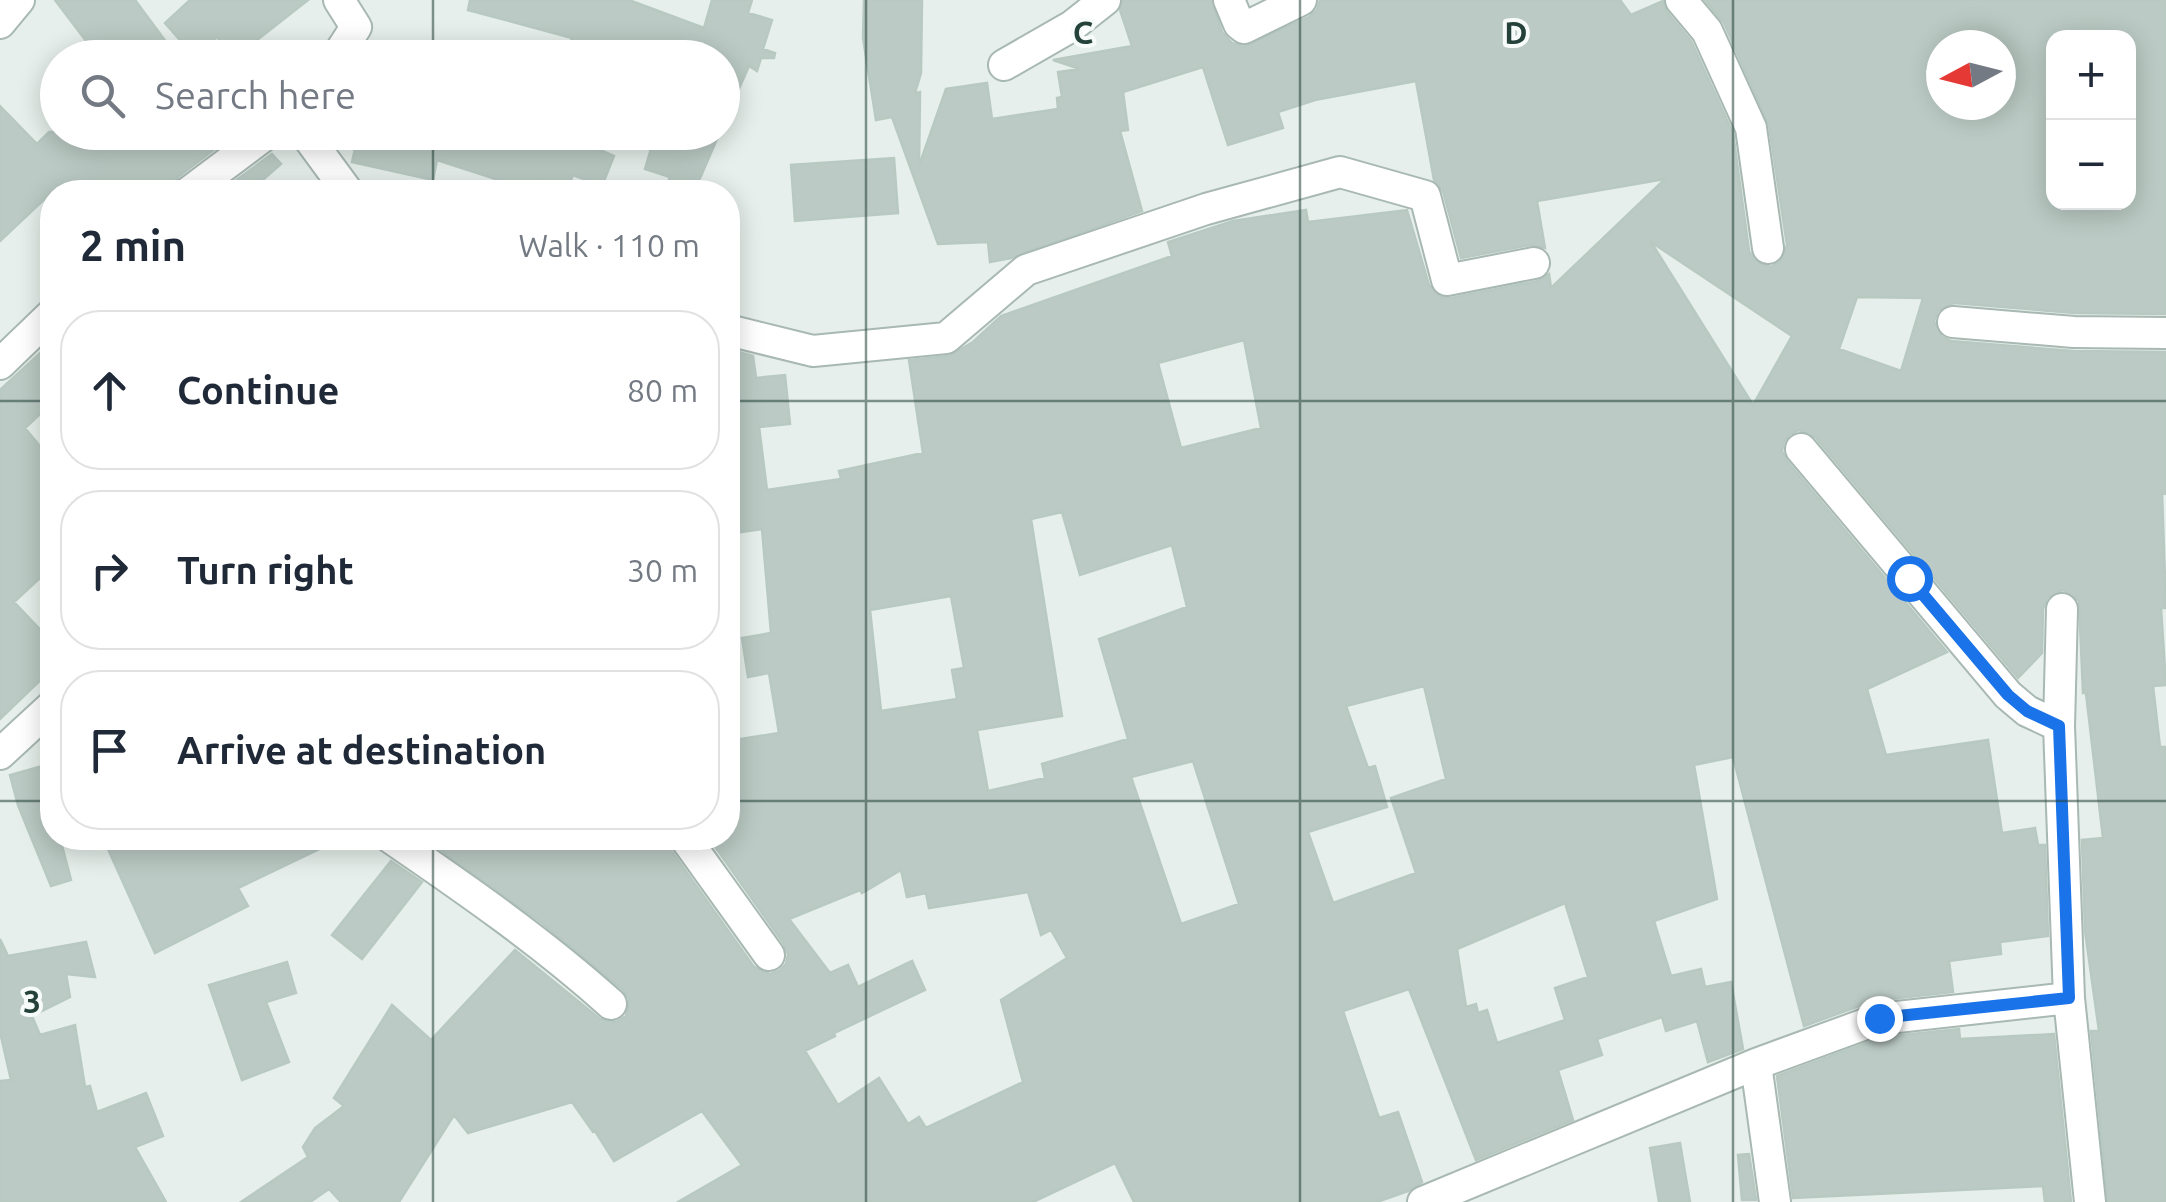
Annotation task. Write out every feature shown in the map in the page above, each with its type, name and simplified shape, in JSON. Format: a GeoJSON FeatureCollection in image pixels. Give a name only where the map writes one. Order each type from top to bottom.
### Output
{"type":"FeatureCollection","features":[{"type":"Feature","properties":{"kind":"street"},"geometry":{"type":"LineString","coordinates":[[0,22],[19,0]]}},
{"type":"Feature","properties":{"kind":"street"},"geometry":{"type":"LineString","coordinates":[[339,0],[356,27],[348,40]]}},
{"type":"Feature","properties":{"kind":"street"},"geometry":{"type":"LineString","coordinates":[[1004,64],[1072,26],[1105,0]]}},
{"type":"Feature","properties":{"kind":"street"},"geometry":{"type":"LineString","coordinates":[[1229,0],[1244,28],[1301,0]]}},
{"type":"Feature","properties":{"kind":"street"},"geometry":{"type":"LineString","coordinates":[[1681,0],[1708,31],[1752,128],[1768,248]]}},
{"type":"Feature","properties":{"kind":"street"},"geometry":{"type":"LineString","coordinates":[[205,180],[245,150]]}},
{"type":"Feature","properties":{"kind":"street"},"geometry":{"type":"LineString","coordinates":[[317,150],[339,180]]}},
{"type":"Feature","properties":{"kind":"street"},"geometry":{"type":"LineString","coordinates":[[740,333],[812,351],[946,338],[1026,270],[1206,210],[1340,172],[1425,196],[1446,280],[1534,263]]}},
{"type":"Feature","properties":{"kind":"street"},"geometry":{"type":"LineString","coordinates":[[1953,322],[2074,332],[2166,333]]}},
{"type":"Feature","properties":{"kind":"street"},"geometry":{"type":"LineString","coordinates":[[0,364],[40,326]]}},
{"type":"Feature","properties":{"kind":"street"},"geometry":{"type":"LineString","coordinates":[[1801,449],[2008,695],[2027,711],[2059,726]]}},
{"type":"Feature","properties":{"kind":"street"},"geometry":{"type":"LineString","coordinates":[[2062,609],[2059,726],[2069,998],[2090,1202]]}},
{"type":"Feature","properties":{"kind":"street"},"geometry":{"type":"LineString","coordinates":[[0,754],[40,717]]}},
{"type":"Feature","properties":{"kind":"street"},"geometry":{"type":"LineString","coordinates":[[408,850],[565,963],[611,1004]]}},
{"type":"Feature","properties":{"kind":"street"},"geometry":{"type":"LineString","coordinates":[[694,850],[769,955]]}},
{"type":"Feature","properties":{"kind":"street"},"geometry":{"type":"LineString","coordinates":[[1423,1202],[1756,1064],[1879,1018],[2069,998]]}},
{"type":"Feature","properties":{"kind":"street"},"geometry":{"type":"LineString","coordinates":[[1756,1064],[1775,1202]]}},
{"type":"Feature","properties":{"kind":"building"},"geometry":{"type":"Polygon","coordinates":[[[55,0],[135,0],[165,40],[85,40],[55,0]]]}},
{"type":"Feature","properties":{"kind":"building"},"geometry":{"type":"Polygon","coordinates":[[[190,0],[308,0],[257,40],[180,40],[165,23],[190,0]]]}},
{"type":"Feature","properties":{"kind":"building"},"geometry":{"type":"Polygon","coordinates":[[[470,0],[629,0],[704,28],[712,0],[752,0],[748,13],[772,20],[763,49],[775,53],[774,58],[761,58],[757,71],[749,66],[740,86],[740,40],[571,40],[468,10],[470,0]]]}},
{"type":"Feature","properties":{"kind":"building"},"geometry":{"type":"Polygon","coordinates":[[[864,0],[922,0],[921,73],[915,93],[920,92],[919,166],[946,89],[987,83],[992,119],[1058,109],[1057,98],[1062,97],[1058,72],[1080,69],[1053,60],[1132,46],[1120,10],[1123,0],[1211,0],[1222,32],[1232,43],[1243,47],[1309,17],[1320,0],[1620,0],[1631,15],[1663,1],[1667,12],[1691,41],[1733,133],[1749,251],[1754,260],[1770,267],[1780,262],[1787,245],[1769,125],[1724,23],[1705,0],[2166,0],[2166,314],[2075,313],[1954,303],[1938,311],[1934,321],[1942,337],[1951,341],[2073,351],[2166,352],[2166,494],[2162,493],[2166,608],[2161,608],[2166,685],[2153,686],[2160,747],[2166,747],[2166,1202],[2108,1202],[2091,1031],[2099,1031],[2085,931],[2082,840],[2103,838],[2083,693],[2079,601],[2063,590],[2047,598],[2042,653],[2018,678],[1815,437],[1799,430],[1784,442],[1782,451],[1787,461],[1947,652],[1867,689],[1886,755],[1988,740],[2002,833],[2035,828],[2038,845],[2045,845],[2048,936],[2000,942],[2001,954],[1949,961],[1953,992],[1873,1001],[1804,1026],[1733,757],[1694,765],[1717,899],[1654,921],[1671,976],[1701,969],[1705,987],[1731,982],[1743,1049],[1708,1062],[1697,1021],[1666,1031],[1662,1017],[1597,1039],[1602,1055],[1558,1070],[1573,1120],[1476,1160],[1409,989],[1343,1011],[1379,1118],[1398,1112],[1422,1182],[1377,1202],[1134,1202],[1115,1163],[1033,1202],[678,1202],[742,1165],[702,1111],[614,1161],[572,1102],[468,1133],[454,1115],[399,1202],[341,1202],[329,1189],[310,1202],[241,1202],[308,1157],[303,1147],[315,1128],[344,1106],[334,1098],[392,1005],[431,1040],[515,950],[600,1019],[616,1022],[626,1016],[629,999],[623,990],[542,923],[440,850],[671,850],[754,967],[770,974],[786,964],[784,944],[717,850],[740,850],[740,739],[779,733],[769,673],[748,677],[742,638],[771,633],[762,529],[740,532],[740,352],[753,356],[756,378],[785,375],[790,424],[759,427],[767,490],[841,479],[839,471],[923,453],[909,360],[949,356],[973,342],[1001,316],[1172,256],[1168,242],[1233,221],[1306,210],[1308,222],[1407,210],[1429,285],[1440,297],[1538,281],[1549,274],[1551,288],[1665,179],[1537,201],[1545,248],[1530,245],[1461,258],[1443,191],[1434,180],[1416,81],[1315,100],[1278,112],[1283,128],[1228,145],[1203,67],[1123,92],[1128,130],[1120,131],[1142,211],[990,262],[988,242],[938,244],[892,117],[876,120],[863,38],[864,0]],[[1651,242],[1753,405],[1792,336],[1651,242]],[[1857,297],[1839,349],[1901,371],[1923,298],[1857,297]],[[1244,340],[1158,363],[1181,448],[1261,428],[1244,340]],[[1062,512],[1031,519],[1062,716],[977,730],[988,791],[1045,778],[1042,764],[1128,739],[1099,639],[1187,607],[1172,545],[1080,575],[1062,512]],[[951,596],[870,610],[881,711],[957,699],[952,670],[964,668],[951,596]],[[1424,686],[1346,706],[1368,768],[1375,766],[1387,807],[1308,832],[1333,903],[1416,873],[1391,798],[1446,779],[1424,686]],[[1193,761],[1131,777],[1181,924],[1239,904],[1193,761]],[[901,870],[862,893],[860,890],[789,919],[830,973],[848,965],[858,987],[912,961],[925,990],[805,1051],[838,1105],[879,1078],[908,1124],[919,1117],[926,1128],[1023,1082],[1001,1000],[1067,958],[1051,930],[1041,935],[1028,892],[929,908],[926,893],[907,897],[901,870]],[[1565,903],[1457,949],[1466,1007],[1476,1004],[1478,1013],[1487,1010],[1497,1043],[1565,1020],[1555,988],[1588,977],[1565,903]]]}},
{"type":"Feature","properties":{"kind":"building"},"geometry":{"type":"Polygon","coordinates":[[[0,106],[37,144],[40,141],[40,150],[213,150],[176,180],[40,180],[40,203],[0,241],[0,106]]]}},
{"type":"Feature","properties":{"kind":"building"},"geometry":{"type":"Polygon","coordinates":[[[355,150],[600,150],[614,156],[604,180],[573,175],[571,180],[499,180],[437,160],[433,180],[352,162],[355,150]]]}},
{"type":"Feature","properties":{"kind":"building"},"geometry":{"type":"Polygon","coordinates":[[[651,150],[712,150],[699,180],[669,180],[670,177],[645,169],[651,150]]]}},
{"type":"Feature","properties":{"kind":"building"},"geometry":{"type":"Polygon","coordinates":[[[272,154],[281,164],[263,180],[236,180],[272,154]]]}},
{"type":"Feature","properties":{"kind":"building"},"geometry":{"type":"Polygon","coordinates":[[[894,158],[898,213],[795,221],[791,165],[894,158]]]}},
{"type":"Feature","properties":{"kind":"building"},"geometry":{"type":"Polygon","coordinates":[[[40,353],[40,414],[25,428],[40,446],[40,578],[14,602],[40,629],[40,681],[0,719],[0,390],[40,353]]]}},
{"type":"Feature","properties":{"kind":"building"},"geometry":{"type":"Polygon","coordinates":[[[40,767],[40,850],[63,850],[71,880],[51,886],[10,775],[40,767]]]}},
{"type":"Feature","properties":{"kind":"building"},"geometry":{"type":"Polygon","coordinates":[[[108,850],[317,850],[238,888],[248,906],[155,953],[108,850]]]}},
{"type":"Feature","properties":{"kind":"building"},"geometry":{"type":"Polygon","coordinates":[[[391,861],[422,882],[362,959],[332,935],[391,861]]]}},
{"type":"Feature","properties":{"kind":"building"},"geometry":{"type":"Polygon","coordinates":[[[0,939],[8,956],[86,942],[95,977],[66,974],[70,997],[32,1016],[40,1035],[75,1025],[85,1087],[90,1086],[97,1112],[146,1093],[163,1136],[135,1147],[166,1202],[0,1202],[0,1081],[11,1080],[0,1032],[0,939]]]}},
{"type":"Feature","properties":{"kind":"building"},"geometry":{"type":"Polygon","coordinates":[[[287,962],[296,993],[266,1002],[289,1062],[242,1080],[209,985],[287,962]]]}},
{"type":"Feature","properties":{"kind":"building"},"geometry":{"type":"Polygon","coordinates":[[[1959,1029],[1960,1039],[2054,1034],[2071,1202],[2045,1202],[2043,1186],[1793,1198],[1777,1076],[1883,1037],[1959,1029]]]}},
{"type":"Feature","properties":{"kind":"building"},"geometry":{"type":"Polygon","coordinates":[[[1680,1143],[1690,1202],[1659,1202],[1650,1148],[1680,1143]]]}},
{"type":"Feature","properties":{"kind":"building"},"geometry":{"type":"Polygon","coordinates":[[[1749,1154],[1756,1200],[1742,1200],[1738,1155],[1749,1154]]]}},
{"type":"Feature","properties":{"kind":"route"},"geometry":{"type":"LineString","coordinates":[[1879,1018],[2069,998],[2059,726],[2027,711],[2008,695],[1909,578]]}}]}
